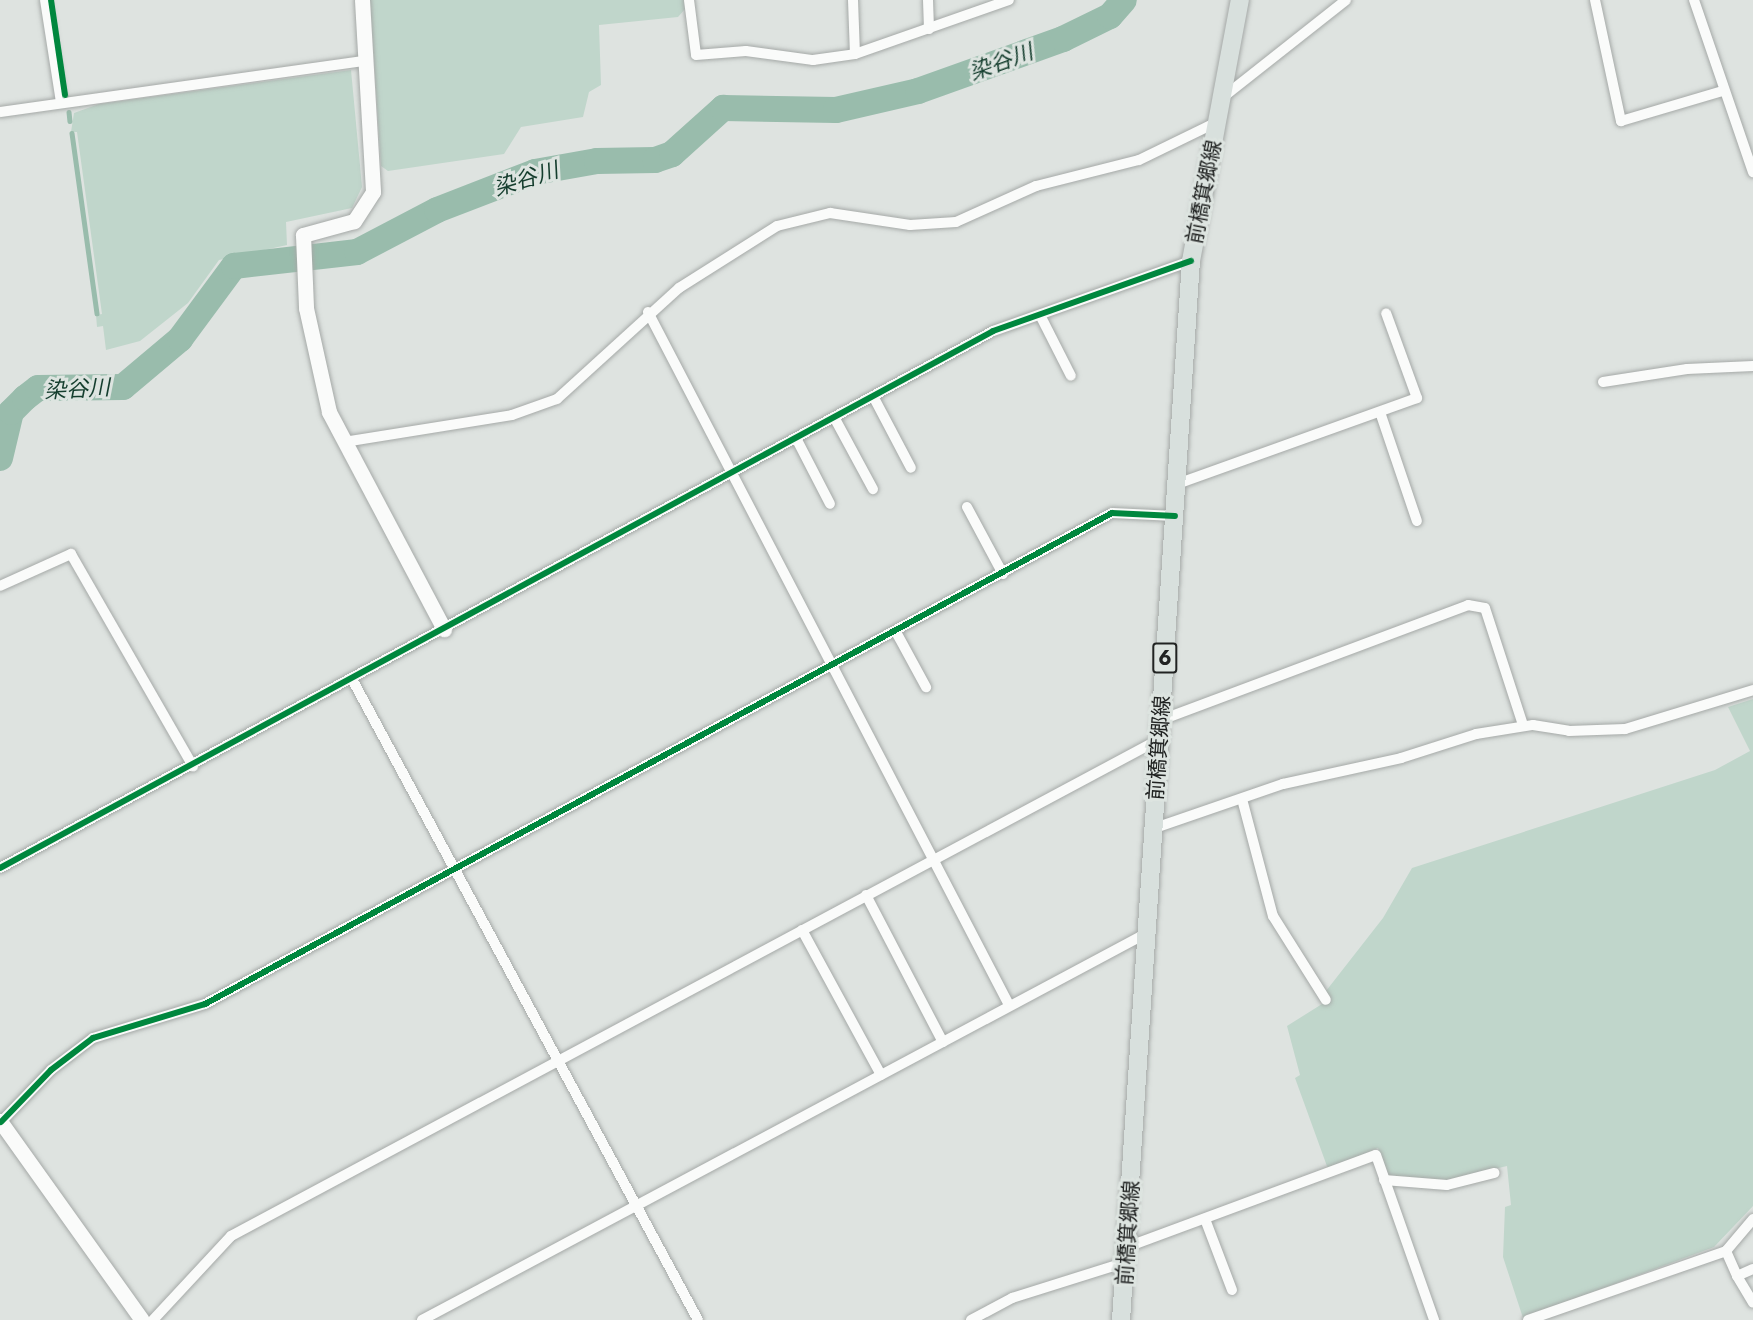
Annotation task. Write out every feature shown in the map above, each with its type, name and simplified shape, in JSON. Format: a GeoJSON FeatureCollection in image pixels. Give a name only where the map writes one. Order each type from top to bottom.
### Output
{"type":"FeatureCollection","features":[{"type":"Feature","properties":{"kind":"main road","name":"前橋箕郷線"},"geometry":{"type":"LineString","coordinates":[[1121,1320],[1191,261],[1240,0]]}},
{"type":"Feature","properties":{"kind":"street"},"geometry":{"type":"LineString","coordinates":[[45,0],[61,102]]}},
{"type":"Feature","properties":{"kind":"street"},"geometry":{"type":"LineString","coordinates":[[362,0],[373,192],[354,221],[308,231],[300,251],[303,278],[323,394],[344,442],[444,629]]}},
{"type":"Feature","properties":{"kind":"street"},"geometry":{"type":"LineString","coordinates":[[689,0],[696,55],[746,51],[813,60],[855,54],[997,2],[1009,0]]}},
{"type":"Feature","properties":{"kind":"street"},"geometry":{"type":"LineString","coordinates":[[853,0],[855,54]]}},
{"type":"Feature","properties":{"kind":"street"},"geometry":{"type":"LineString","coordinates":[[928,0],[929,28]]}},
{"type":"Feature","properties":{"kind":"street"},"geometry":{"type":"LineString","coordinates":[[1222,98],[1346,0]]}},
{"type":"Feature","properties":{"kind":"street"},"geometry":{"type":"LineString","coordinates":[[1595,0],[1621,121],[1722,91]]}},
{"type":"Feature","properties":{"kind":"street"},"geometry":{"type":"LineString","coordinates":[[1694,0],[1722,91],[1753,172]]}},
{"type":"Feature","properties":{"kind":"street"},"geometry":{"type":"LineString","coordinates":[[0,112],[364,61]]}},
{"type":"Feature","properties":{"kind":"street"},"geometry":{"type":"LineString","coordinates":[[344,442],[536,409],[578,382],[648,312],[777,226],[830,213],[910,225],[956,222],[1036,186],[1139,160],[1218,122]]}},
{"type":"Feature","properties":{"kind":"street"},"geometry":{"type":"LineString","coordinates":[[0,868],[193,766],[993,331],[1191,261]]}},
{"type":"Feature","properties":{"kind":"street"},"geometry":{"type":"LineString","coordinates":[[648,312],[830,667],[1009,1005]]}},
{"type":"Feature","properties":{"kind":"street"},"geometry":{"type":"LineString","coordinates":[[1177,484],[1418,398],[1386,313]]}},
{"type":"Feature","properties":{"kind":"street"},"geometry":{"type":"LineString","coordinates":[[1040,315],[1071,376]]}},
{"type":"Feature","properties":{"kind":"street"},"geometry":{"type":"LineString","coordinates":[[1603,382],[1687,369],[1753,366]]}},
{"type":"Feature","properties":{"kind":"street"},"geometry":{"type":"LineString","coordinates":[[873,396],[911,468]]}},
{"type":"Feature","properties":{"kind":"street"},"geometry":{"type":"LineString","coordinates":[[1380,412],[1417,521]]}},
{"type":"Feature","properties":{"kind":"street"},"geometry":{"type":"LineString","coordinates":[[834,417],[873,489]]}},
{"type":"Feature","properties":{"kind":"street"},"geometry":{"type":"LineString","coordinates":[[796,438],[830,504]]}},
{"type":"Feature","properties":{"kind":"street"},"geometry":{"type":"LineString","coordinates":[[967,507],[1003,574]]}},
{"type":"Feature","properties":{"kind":"street"},"geometry":{"type":"LineString","coordinates":[[142,1320],[1,1122],[51,1070],[93,1038],[205,1004],[896,632],[1112,513],[1175,516]]}},
{"type":"Feature","properties":{"kind":"street"},"geometry":{"type":"LineString","coordinates":[[0,586],[71,554],[193,766]]}},
{"type":"Feature","properties":{"kind":"street"},"geometry":{"type":"LineString","coordinates":[[1161,720],[1468,605],[1485,608],[1523,725]]}},
{"type":"Feature","properties":{"kind":"street"},"geometry":{"type":"LineString","coordinates":[[896,632],[926,687]]}},
{"type":"Feature","properties":{"kind":"street"},"geometry":{"type":"LineString","coordinates":[[352,679],[698,1320]]}},
{"type":"Feature","properties":{"kind":"street"},"geometry":{"type":"LineString","coordinates":[[1152,829],[1283,784],[1523,725],[1625,729],[1753,690]]}},
{"type":"Feature","properties":{"kind":"street"},"geometry":{"type":"LineString","coordinates":[[153,1320],[231,1236],[1160,739]]}},
{"type":"Feature","properties":{"kind":"street"},"geometry":{"type":"LineString","coordinates":[[1242,799],[1274,916],[1326,1000]]}},
{"type":"Feature","properties":{"kind":"street"},"geometry":{"type":"LineString","coordinates":[[866,895],[942,1042]]}},
{"type":"Feature","properties":{"kind":"street"},"geometry":{"type":"LineString","coordinates":[[802,930],[881,1075]]}},
{"type":"Feature","properties":{"kind":"street"},"geometry":{"type":"LineString","coordinates":[[422,1320],[638,1208],[1009,1005],[1147,933]]}},
{"type":"Feature","properties":{"kind":"street"},"geometry":{"type":"LineString","coordinates":[[972,1320],[1012,1298],[1127,1255],[1205,1219],[1376,1155],[1434,1320]]}},
{"type":"Feature","properties":{"kind":"street"},"geometry":{"type":"LineString","coordinates":[[1384,1180],[1447,1185],[1494,1173]]}},
{"type":"Feature","properties":{"kind":"street"},"geometry":{"type":"LineString","coordinates":[[1205,1219],[1232,1290]]}},
{"type":"Feature","properties":{"kind":"street"},"geometry":{"type":"LineString","coordinates":[[1528,1320],[1726,1251],[1753,1219]]}},
{"type":"Feature","properties":{"kind":"street"},"geometry":{"type":"LineString","coordinates":[[1726,1251],[1753,1303]]}},
{"type":"Feature","properties":{"kind":"street"},"geometry":{"type":"LineString","coordinates":[[1737,1276],[1753,1269]]}},
{"type":"Feature","properties":{"kind":"green space"},"geometry":{"type":"Polygon","coordinates":[[[370,0],[684,0],[685,9],[678,17],[599,25],[601,85],[589,92],[583,117],[521,127],[504,154],[388,171],[381,166],[370,0]]]}},
{"type":"Feature","properties":{"kind":"green space"},"geometry":{"type":"Polygon","coordinates":[[[351,70],[362,187],[352,208],[286,222],[287,245],[219,260],[188,303],[140,341],[106,350],[103,326],[97,327],[96,315],[102,314],[77,132],[71,132],[74,113],[99,104],[351,70]]]}},
{"type":"Feature","properties":{"kind":"green space"},"geometry":{"type":"Polygon","coordinates":[[[1753,699],[1753,1206],[1714,1247],[1523,1318],[1503,1257],[1505,1207],[1511,1205],[1507,1166],[1442,1181],[1387,1176],[1378,1148],[1328,1169],[1295,1078],[1300,1075],[1287,1026],[1330,999],[1326,991],[1383,918],[1412,868],[1715,770],[1750,751],[1728,707],[1753,699]]]}},
{"type":"Feature","properties":{"kind":"waterway","name":"染谷川"},"geometry":{"type":"LineString","coordinates":[[0,458],[11,412],[25,398],[38,388],[123,387],[180,339],[234,266],[357,252],[437,210],[535,172],[597,161],[655,160],[672,154],[723,108],[836,110],[918,91],[1063,39],[1110,16],[1124,0]]}},
{"type":"Feature","properties":{"kind":"waterway"},"geometry":{"type":"LineString","coordinates":[[69,112],[70,121]]}},
{"type":"Feature","properties":{"kind":"waterway"},"geometry":{"type":"LineString","coordinates":[[72,133],[97,313]]}},
{"type":"Feature","properties":{"kind":"cycle path"},"geometry":{"type":"LineString","coordinates":[[51,0],[65,95]]}},
{"type":"Feature","properties":{"kind":"cycle path"},"geometry":{"type":"LineString","coordinates":[[0,868],[993,331],[1191,261]]}},
{"type":"Feature","properties":{"kind":"cycle path"},"geometry":{"type":"LineString","coordinates":[[1,1122],[51,1070],[93,1038],[205,1004],[1112,513],[1175,516]]}}]}
